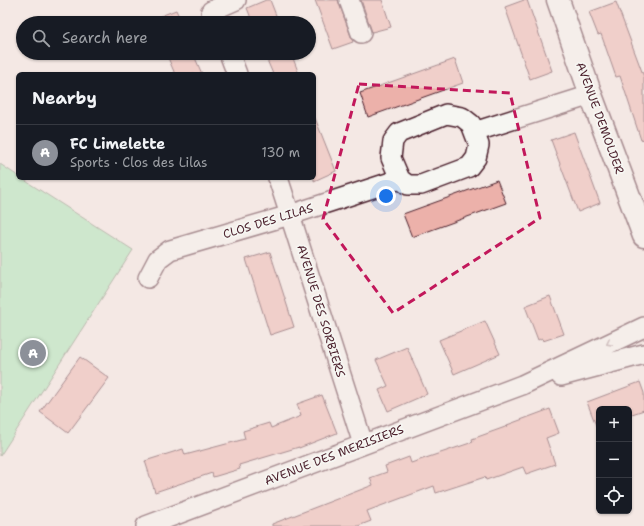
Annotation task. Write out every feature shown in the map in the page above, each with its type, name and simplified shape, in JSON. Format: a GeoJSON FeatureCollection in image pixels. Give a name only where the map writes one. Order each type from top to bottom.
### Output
{"type":"FeatureCollection","features":[{"type":"Feature","properties":{"kind":"street"},"geometry":{"type":"LineString","coordinates":[[211,11],[236,0]]}},
{"type":"Feature","properties":{"kind":"street"},"geometry":{"type":"LineString","coordinates":[[349,0],[362,33]]}},
{"type":"Feature","properties":{"kind":"street","name":"AVENUE DEMOLDER"},"geometry":{"type":"LineString","coordinates":[[558,0],[591,95],[644,236]]}},
{"type":"Feature","properties":{"kind":"street"},"geometry":{"type":"LineString","coordinates":[[232,60],[236,72]]}},
{"type":"Feature","properties":{"kind":"street"},"geometry":{"type":"LineString","coordinates":[[474,132],[591,95]]}},
{"type":"Feature","properties":{"kind":"street"},"geometry":{"type":"LineString","coordinates":[[446,114],[462,117],[471,124],[474,132],[479,145],[476,158],[469,167],[422,185],[408,185],[400,179],[391,158],[393,141],[398,132],[446,114]]}},
{"type":"Feature","properties":{"kind":"street","name":"CLOS DES LILAS"},"geometry":{"type":"LineString","coordinates":[[148,278],[158,259],[170,250],[290,215],[400,179]]}},
{"type":"Feature","properties":{"kind":"street","name":"AVENUE DES SORBIERS"},"geometry":{"type":"LineString","coordinates":[[279,180],[363,444]]}},
{"type":"Feature","properties":{"kind":"street","name":"AVENUE DES MERISIERS"},"geometry":{"type":"LineString","coordinates":[[146,526],[522,385],[644,327]]}},
{"type":"Feature","properties":{"kind":"street","name":"AVENUE DES MERISIERS"},"geometry":{"type":"LineString","coordinates":[[522,385],[644,354]]}},
{"type":"Feature","properties":{"kind":"highlighted area"},"geometry":{"type":"Polygon","coordinates":[[[359,84],[510,93],[540,218],[393,313],[323,219],[359,84]]]}},
{"type":"Feature","properties":{"kind":"green space"},"geometry":{"type":"Polygon","coordinates":[[[0,164],[16,175],[16,180],[24,180],[133,250],[0,456],[0,164]]]}},
{"type":"Feature","properties":{"kind":"building"},"geometry":{"type":"Polygon","coordinates":[[[266,0],[270,0],[276,16],[250,16],[247,8],[266,0]]]}},
{"type":"Feature","properties":{"kind":"building"},"geometry":{"type":"Polygon","coordinates":[[[315,0],[338,0],[353,42],[333,49],[315,0]]]}},
{"type":"Feature","properties":{"kind":"building"},"geometry":{"type":"Polygon","coordinates":[[[361,0],[382,0],[391,27],[372,32],[361,0]]]}},
{"type":"Feature","properties":{"kind":"building"},"geometry":{"type":"Polygon","coordinates":[[[527,0],[552,71],[530,79],[505,7],[527,0]]]}},
{"type":"Feature","properties":{"kind":"building"},"geometry":{"type":"Polygon","coordinates":[[[616,2],[644,77],[644,139],[641,140],[620,76],[616,77],[601,34],[598,35],[589,12],[616,2]]]}},
{"type":"Feature","properties":{"kind":"building"},"geometry":{"type":"Polygon","coordinates":[[[176,10],[179,16],[161,16],[176,10]]]}},
{"type":"Feature","properties":{"kind":"building"},"geometry":{"type":"Polygon","coordinates":[[[455,59],[463,83],[368,117],[360,93],[455,59]]]}},
{"type":"Feature","properties":{"kind":"building"},"geometry":{"type":"Polygon","coordinates":[[[169,60],[196,60],[201,72],[174,72],[169,60]]]}},
{"type":"Feature","properties":{"kind":"building"},"geometry":{"type":"Polygon","coordinates":[[[267,60],[294,60],[298,72],[272,72],[267,60]]]}},
{"type":"Feature","properties":{"kind":"building"},"geometry":{"type":"Polygon","coordinates":[[[316,121],[336,171],[314,181],[316,180],[316,121]]]}},
{"type":"Feature","properties":{"kind":"building"},"geometry":{"type":"Polygon","coordinates":[[[574,132],[600,203],[578,212],[551,140],[574,132]]]}},
{"type":"Feature","properties":{"kind":"building"},"geometry":{"type":"Polygon","coordinates":[[[497,180],[506,203],[412,237],[403,214],[497,180]]]}},
{"type":"Feature","properties":{"kind":"building"},"geometry":{"type":"Polygon","coordinates":[[[270,252],[294,327],[270,335],[246,259],[270,252]]]}},
{"type":"Feature","properties":{"kind":"building"},"geometry":{"type":"Polygon","coordinates":[[[550,296],[564,334],[543,341],[542,338],[538,340],[525,306],[550,296]]]}},
{"type":"Feature","properties":{"kind":"building"},"geometry":{"type":"Polygon","coordinates":[[[485,321],[500,354],[454,374],[439,340],[485,321]]]}},
{"type":"Feature","properties":{"kind":"building"},"geometry":{"type":"Polygon","coordinates":[[[407,347],[427,394],[388,411],[379,390],[388,386],[376,360],[407,347]]]}},
{"type":"Feature","properties":{"kind":"building"},"geometry":{"type":"Polygon","coordinates":[[[80,357],[109,378],[68,433],[40,412],[80,357]]]}},
{"type":"Feature","properties":{"kind":"building"},"geometry":{"type":"Polygon","coordinates":[[[640,382],[644,393],[644,410],[632,414],[632,406],[596,406],[596,425],[587,402],[640,382]]]}},
{"type":"Feature","properties":{"kind":"building"},"geometry":{"type":"Polygon","coordinates":[[[322,395],[337,433],[299,448],[239,465],[240,469],[213,477],[212,473],[155,492],[145,461],[183,449],[185,455],[245,439],[243,431],[269,423],[271,428],[301,416],[297,404],[322,395]]]}},
{"type":"Feature","properties":{"kind":"building"},"geometry":{"type":"Polygon","coordinates":[[[550,409],[559,433],[546,438],[555,464],[526,474],[523,467],[486,480],[485,477],[436,493],[434,486],[367,511],[371,521],[358,526],[272,526],[272,524],[373,485],[370,478],[387,472],[385,466],[409,457],[411,463],[473,442],[472,439],[550,409]]]}},
{"type":"Feature","properties":{"kind":"place","name":"FC Limelette"},"geometry":{"type":"Point","coordinates":[33,353]}}]}
